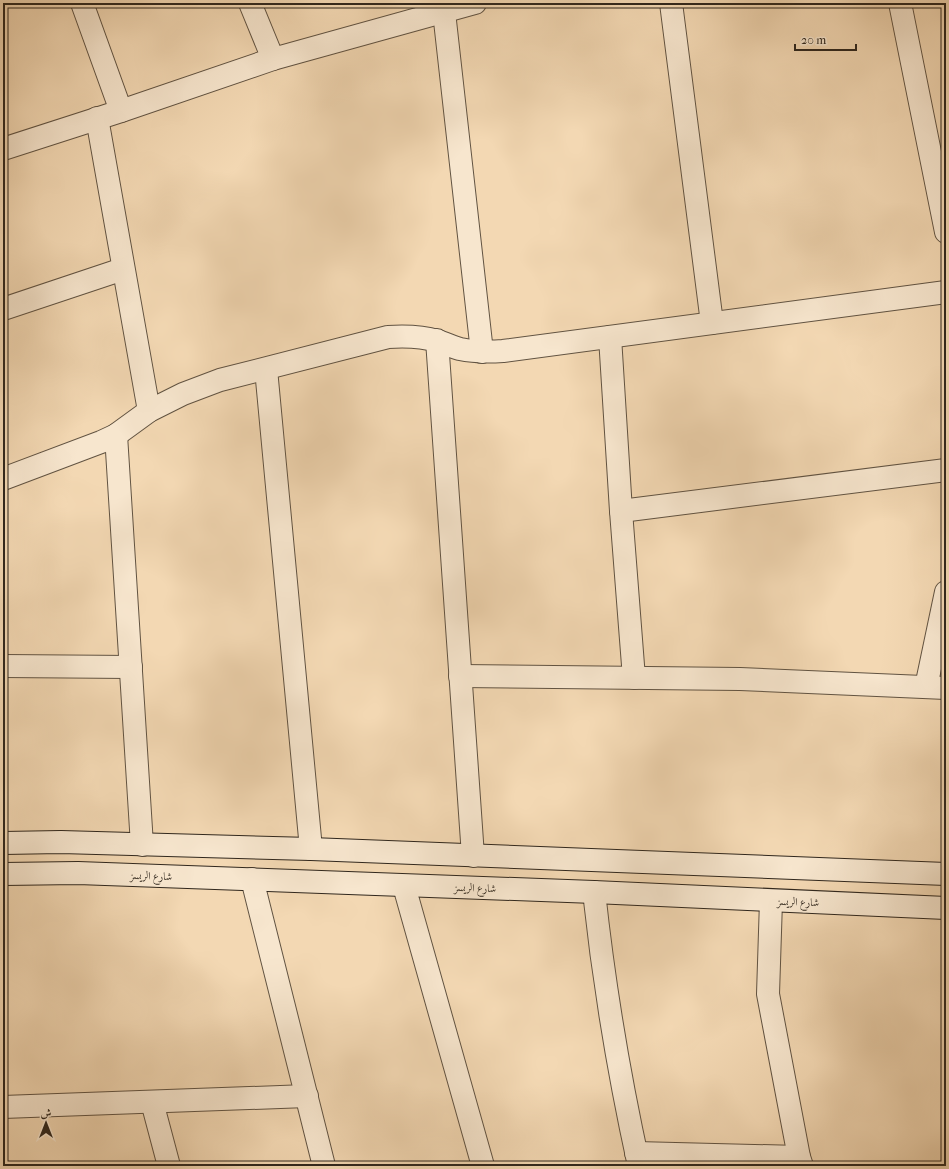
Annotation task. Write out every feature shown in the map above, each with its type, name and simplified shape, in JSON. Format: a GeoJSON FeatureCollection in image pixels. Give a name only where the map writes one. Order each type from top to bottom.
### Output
{"type":"FeatureCollection","features":[{"type":"Feature","properties":{"kind":"street"},"geometry":{"type":"LineString","coordinates":[[82,3],[120,111]]}},
{"type":"Feature","properties":{"kind":"street"},"geometry":{"type":"LineString","coordinates":[[250,3],[273,59]]}},
{"type":"Feature","properties":{"kind":"street"},"geometry":{"type":"LineString","coordinates":[[3,148],[120,111],[416,11],[444,12],[475,3]]}},
{"type":"Feature","properties":{"kind":"street"},"geometry":{"type":"LineString","coordinates":[[671,3],[712,323]]}},
{"type":"Feature","properties":{"kind":"street"},"geometry":{"type":"LineString","coordinates":[[900,3],[946,232]]}},
{"type":"Feature","properties":{"kind":"street"},"geometry":{"type":"LineString","coordinates":[[444,12],[482,352]]}},
{"type":"Feature","properties":{"kind":"street"},"geometry":{"type":"LineString","coordinates":[[98,118],[149,411]]}},
{"type":"Feature","properties":{"kind":"street"},"geometry":{"type":"LineString","coordinates":[[3,309],[124,269]]}},
{"type":"Feature","properties":{"kind":"street"},"geometry":{"type":"LineString","coordinates":[[3,478],[84,449],[116,434],[149,411],[183,394],[213,383],[388,337],[421,337],[436,340],[459,349],[482,352],[503,351],[946,292]]}},
{"type":"Feature","properties":{"kind":"street"},"geometry":{"type":"LineString","coordinates":[[610,337],[621,511],[634,678]]}},
{"type":"Feature","properties":{"kind":"street"},"geometry":{"type":"LineString","coordinates":[[436,340],[473,856]]}},
{"type":"Feature","properties":{"kind":"street"},"geometry":{"type":"LineString","coordinates":[[266,369],[311,849]]}},
{"type":"Feature","properties":{"kind":"street"},"geometry":{"type":"LineString","coordinates":[[116,434],[142,845]]}},
{"type":"Feature","properties":{"kind":"street"},"geometry":{"type":"LineString","coordinates":[[621,511],[946,470]]}},
{"type":"Feature","properties":{"kind":"street"},"geometry":{"type":"LineString","coordinates":[[460,676],[740,679],[936,688],[946,592]]}},
{"type":"Feature","properties":{"kind":"street"},"geometry":{"type":"LineString","coordinates":[[3,666],[131,667]]}},
{"type":"Feature","properties":{"kind":"street"},"geometry":{"type":"LineString","coordinates":[[3,843],[61,842],[311,849],[946,874]]}},
{"type":"Feature","properties":{"kind":"street"},"geometry":{"type":"LineString","coordinates":[[700,865],[703,898]]}},
{"type":"Feature","properties":{"kind":"street","name":"شارع الريسز"},"geometry":{"type":"LineString","coordinates":[[3,874],[78,873],[252,879],[404,886],[594,892],[946,908]]}},
{"type":"Feature","properties":{"kind":"street"},"geometry":{"type":"LineString","coordinates":[[252,879],[324,1166]]}},
{"type":"Feature","properties":{"kind":"street"},"geometry":{"type":"LineString","coordinates":[[404,886],[483,1166]]}},
{"type":"Feature","properties":{"kind":"street"},"geometry":{"type":"LineString","coordinates":[[594,892],[601,958],[611,1024],[638,1160],[800,1161],[768,994],[771,900]]}},
{"type":"Feature","properties":{"kind":"street"},"geometry":{"type":"LineString","coordinates":[[3,1107],[307,1096]]}},
{"type":"Feature","properties":{"kind":"street"},"geometry":{"type":"LineString","coordinates":[[152,1102],[169,1166]]}}]}
